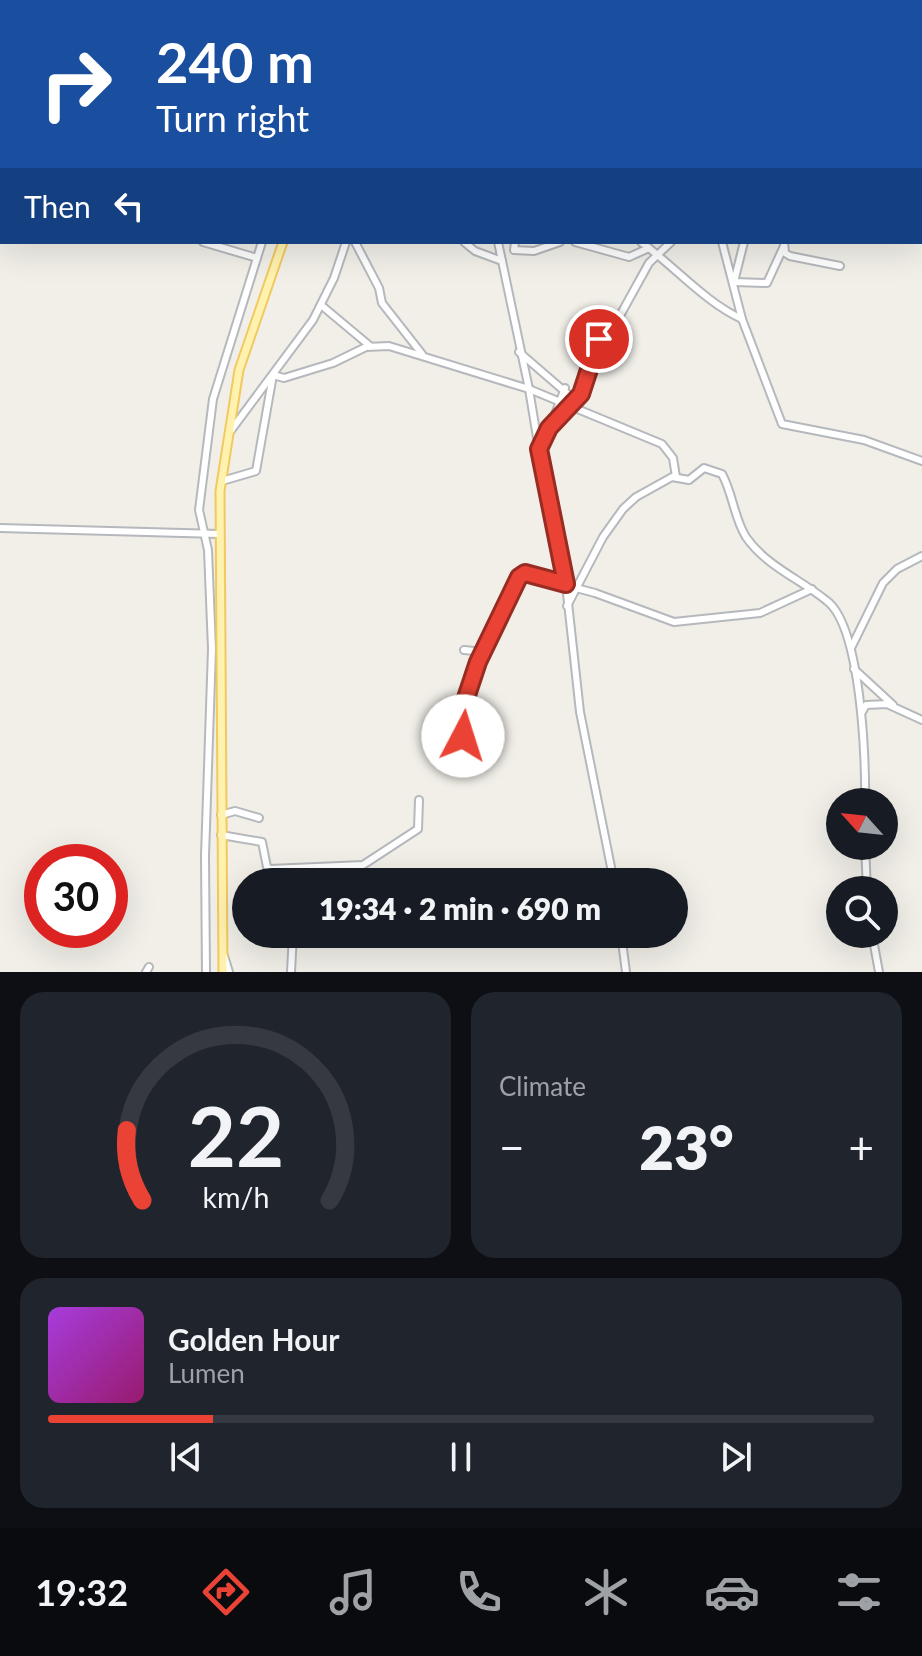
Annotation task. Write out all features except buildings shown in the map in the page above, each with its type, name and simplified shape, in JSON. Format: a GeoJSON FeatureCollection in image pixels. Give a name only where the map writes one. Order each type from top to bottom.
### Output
{"type":"FeatureCollection","features":[{"type":"Feature","properties":{"kind":"main road"},"geometry":{"type":"LineString","coordinates":[[223,972],[219,534],[222,481],[239,370],[282,244]]}},
{"type":"Feature","properties":{"kind":"street"},"geometry":{"type":"LineString","coordinates":[[210,244],[257,258]]}},
{"type":"Feature","properties":{"kind":"street"},"geometry":{"type":"LineString","coordinates":[[206,972],[205,856],[212,649],[206,534],[199,510],[208,419],[227,347],[261,244]]}},
{"type":"Feature","properties":{"kind":"street"},"geometry":{"type":"LineString","coordinates":[[227,436],[321,305],[345,244]]}},
{"type":"Feature","properties":{"kind":"street"},"geometry":{"type":"LineString","coordinates":[[356,244],[379,289],[382,303],[427,360]]}},
{"type":"Feature","properties":{"kind":"street"},"geometry":{"type":"LineString","coordinates":[[468,244],[502,261]]}},
{"type":"Feature","properties":{"kind":"street"},"geometry":{"type":"LineString","coordinates":[[498,244],[566,584],[580,712],[611,868]]}},
{"type":"Feature","properties":{"kind":"street"},"geometry":{"type":"LineString","coordinates":[[515,244],[514,250],[522,252],[552,244]]}},
{"type":"Feature","properties":{"kind":"street"},"geometry":{"type":"LineString","coordinates":[[582,244],[629,257],[649,248]]}},
{"type":"Feature","properties":{"kind":"street"},"geometry":{"type":"LineString","coordinates":[[644,244],[717,305],[742,319]]}},
{"type":"Feature","properties":{"kind":"street"},"geometry":{"type":"LineString","coordinates":[[549,428],[574,403],[599,339],[617,321],[635,284],[657,253],[668,244]]}},
{"type":"Feature","properties":{"kind":"street"},"geometry":{"type":"LineString","coordinates":[[723,244],[742,319],[756,350],[763,382],[783,426],[864,440],[922,461]]}},
{"type":"Feature","properties":{"kind":"street"},"geometry":{"type":"LineString","coordinates":[[734,282],[744,244]]}},
{"type":"Feature","properties":{"kind":"street"},"geometry":{"type":"LineString","coordinates":[[734,282],[767,283],[784,244]]}},
{"type":"Feature","properties":{"kind":"street"},"geometry":{"type":"LineString","coordinates":[[784,244],[785,253],[797,259],[840,266]]}},
{"type":"Feature","properties":{"kind":"street"},"geometry":{"type":"LineString","coordinates":[[321,305],[370,346]]}},
{"type":"Feature","properties":{"kind":"street"},"geometry":{"type":"LineString","coordinates":[[273,375],[284,378],[331,364],[370,346],[389,346],[574,403]]}},
{"type":"Feature","properties":{"kind":"street"},"geometry":{"type":"LineString","coordinates":[[519,352],[565,388],[581,408],[666,446],[673,458],[676,477]]}},
{"type":"Feature","properties":{"kind":"street"},"geometry":{"type":"LineString","coordinates":[[222,481],[256,471],[273,375]]}},
{"type":"Feature","properties":{"kind":"street"},"geometry":{"type":"LineString","coordinates":[[507,382],[531,400]]}},
{"type":"Feature","properties":{"kind":"street"},"geometry":{"type":"LineString","coordinates":[[539,449],[565,388]]}},
{"type":"Feature","properties":{"kind":"street"},"geometry":{"type":"LineString","coordinates":[[567,606],[603,537],[636,497],[676,477],[688,481],[706,468],[722,474],[749,541],[765,559],[831,604],[851,648],[861,715],[864,788]]}},
{"type":"Feature","properties":{"kind":"street"},"geometry":{"type":"LineString","coordinates":[[0,528],[219,534]]}},
{"type":"Feature","properties":{"kind":"street"},"geometry":{"type":"LineString","coordinates":[[851,648],[883,583],[897,569],[922,556]]}},
{"type":"Feature","properties":{"kind":"street"},"geometry":{"type":"LineString","coordinates":[[455,757],[464,732],[466,698],[484,652],[522,575],[566,584],[674,622],[760,613],[812,589]]}},
{"type":"Feature","properties":{"kind":"street"},"geometry":{"type":"LineString","coordinates":[[464,650],[484,652]]}},
{"type":"Feature","properties":{"kind":"street"},"geometry":{"type":"LineString","coordinates":[[854,669],[899,710]]}},
{"type":"Feature","properties":{"kind":"street"},"geometry":{"type":"LineString","coordinates":[[861,715],[871,703],[922,720]]}},
{"type":"Feature","properties":{"kind":"street"},"geometry":{"type":"LineString","coordinates":[[221,835],[262,842],[270,869],[359,866],[371,862],[418,829],[419,800]]}},
{"type":"Feature","properties":{"kind":"street"},"geometry":{"type":"LineString","coordinates":[[221,815],[234,810],[259,818]]}},
{"type":"Feature","properties":{"kind":"street"},"geometry":{"type":"LineString","coordinates":[[291,972],[292,948]]}},
{"type":"Feature","properties":{"kind":"street"},"geometry":{"type":"LineString","coordinates":[[623,948],[626,972]]}},
{"type":"Feature","properties":{"kind":"street"},"geometry":{"type":"LineString","coordinates":[[875,948],[879,972]]}},
{"type":"Feature","properties":{"kind":"street"},"geometry":{"type":"LineString","coordinates":[[223,952],[229,972]]}},
{"type":"Feature","properties":{"kind":"route"},"geometry":{"type":"LineString","coordinates":[[463,736],[466,698],[478,662],[519,577],[525,573],[566,584],[539,449],[549,428],[581,394],[599,339]]}}]}
